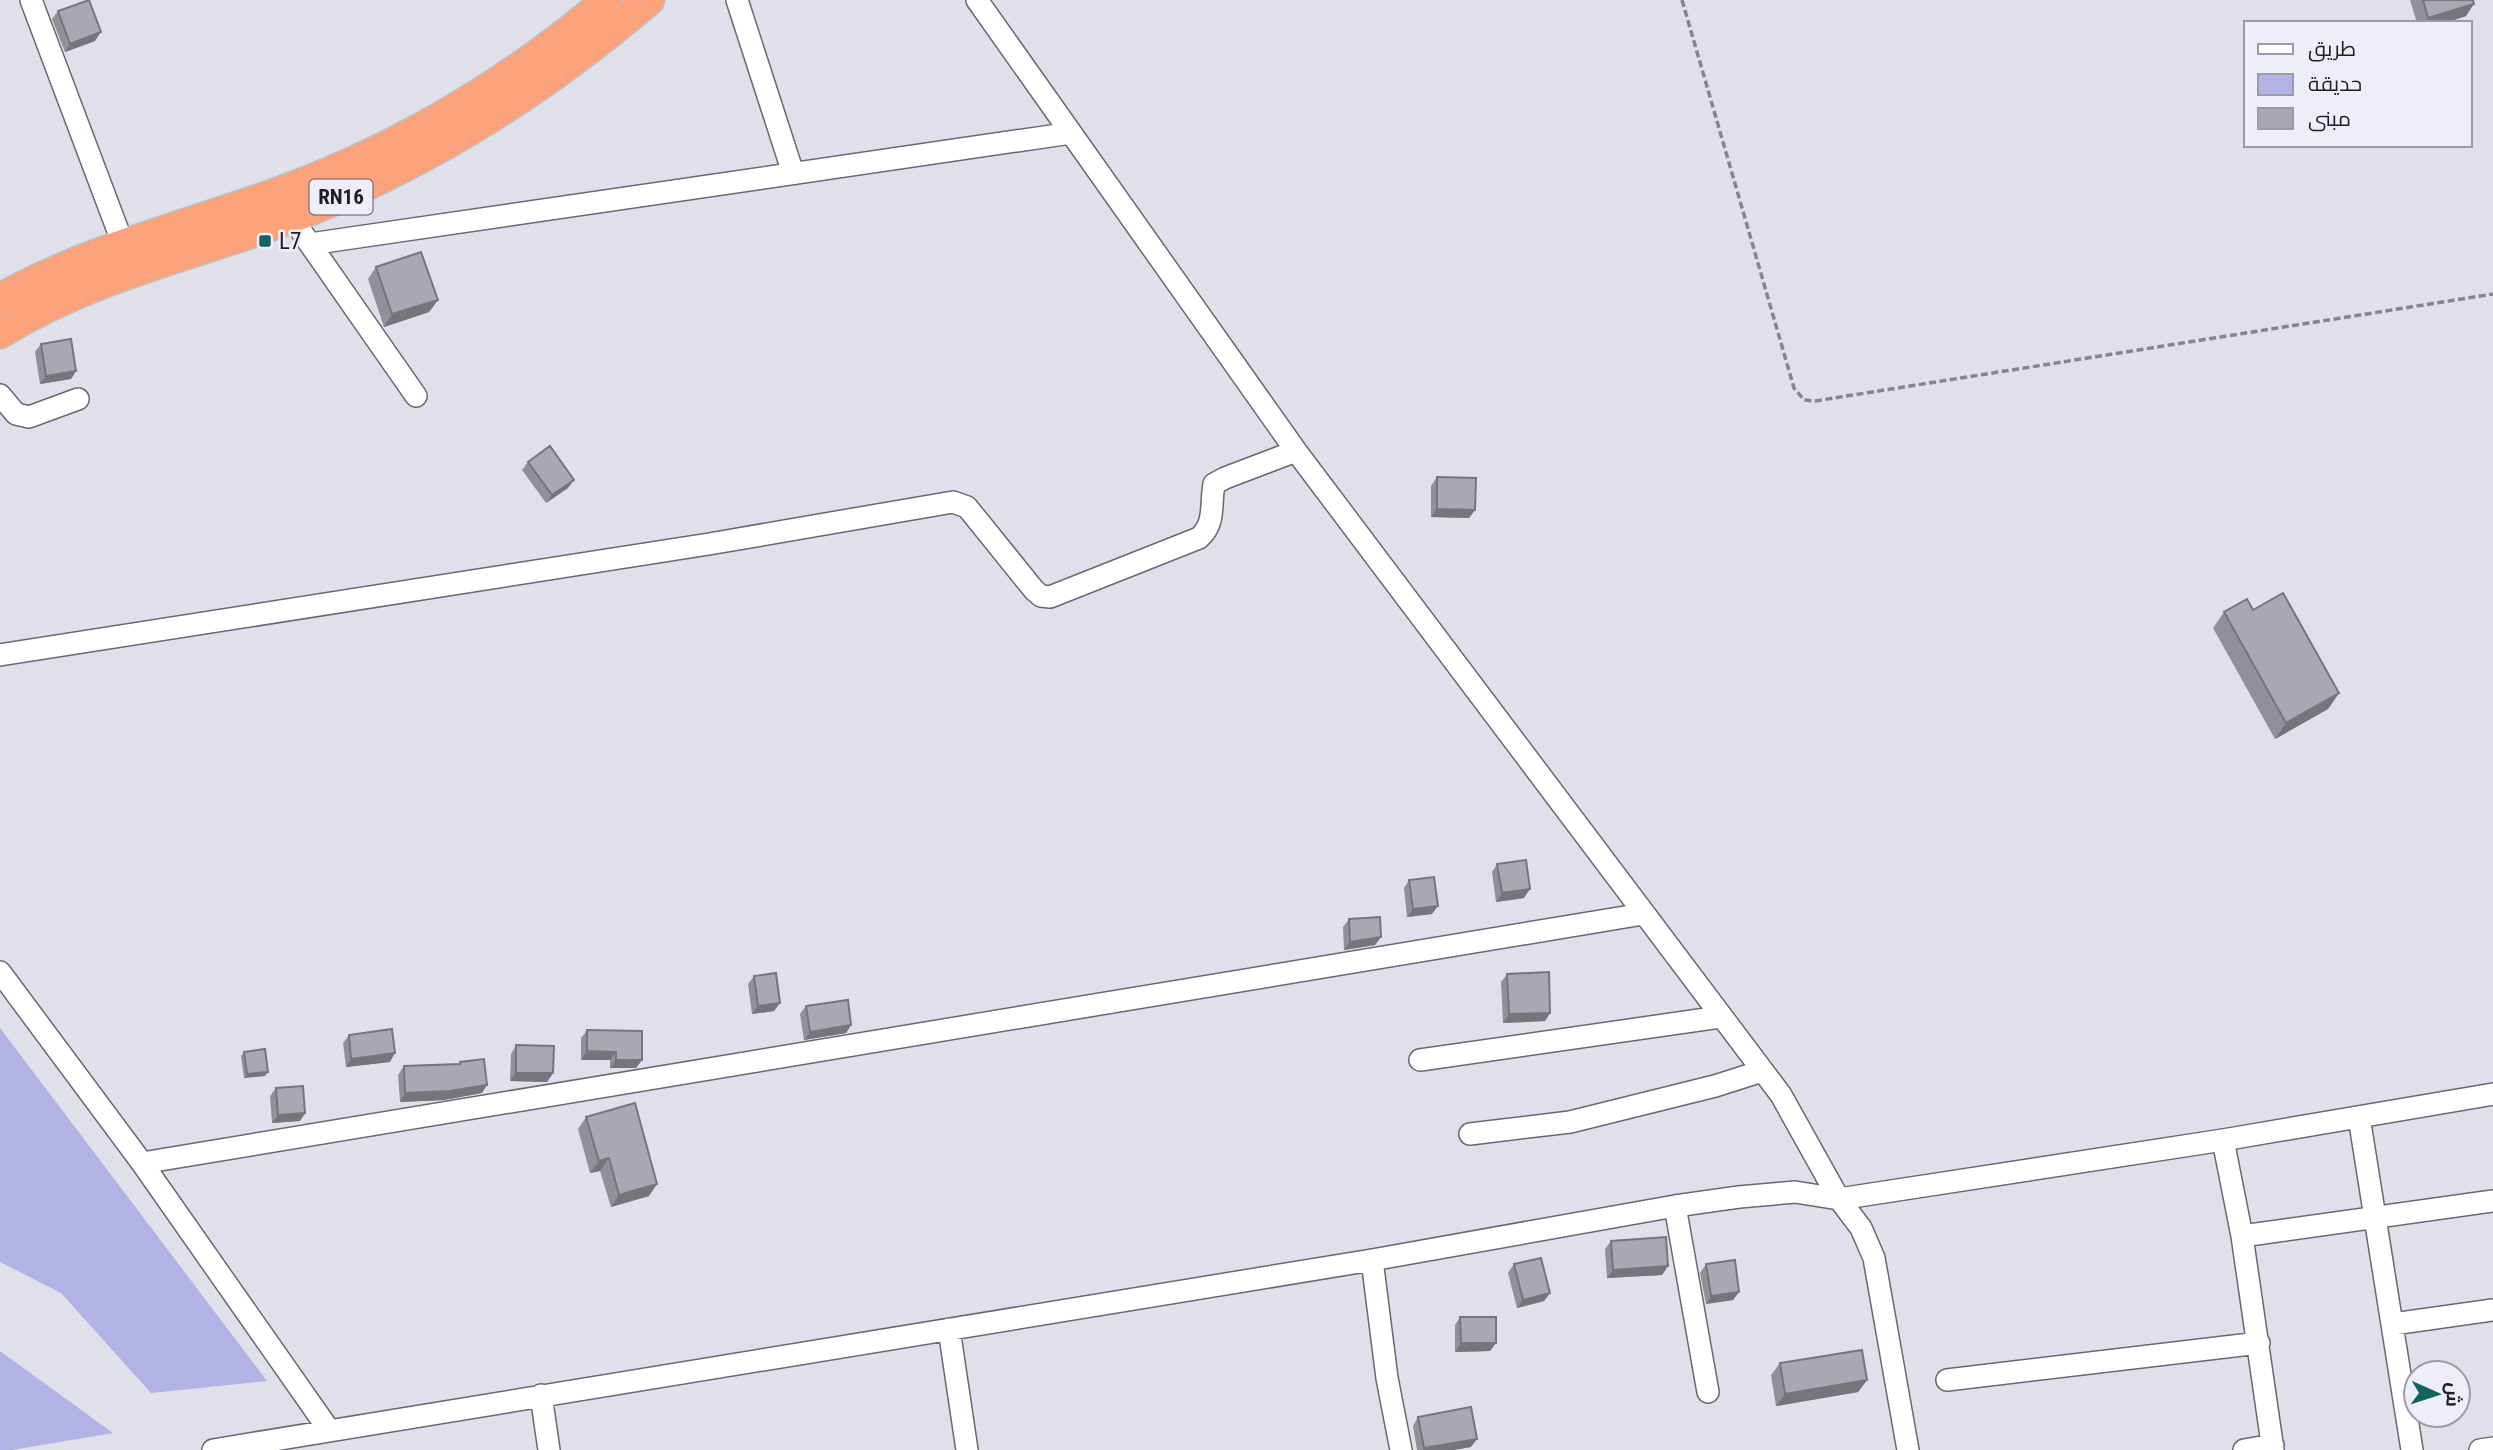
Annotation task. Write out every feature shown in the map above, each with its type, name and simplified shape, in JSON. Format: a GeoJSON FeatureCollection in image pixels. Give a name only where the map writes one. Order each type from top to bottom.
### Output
{"type":"FeatureCollection","features":[{"type":"Feature","properties":{"kind":"highway","name":"RN16"},"geometry":{"type":"LineString","coordinates":[[0,299],[44,276],[122,244],[288,189],[371,153],[490,87],[607,0]]}},
{"type":"Feature","properties":{"kind":"highway","name":"RN16"},"geometry":{"type":"LineString","coordinates":[[0,332],[53,304],[136,269],[291,217],[377,180],[480,125],[577,60],[649,0]]}},
{"type":"Feature","properties":{"kind":"street"},"geometry":{"type":"LineString","coordinates":[[31,0],[122,244]]}},
{"type":"Feature","properties":{"kind":"street"},"geometry":{"type":"LineString","coordinates":[[737,0],[793,173]]}},
{"type":"Feature","properties":{"kind":"street"},"geometry":{"type":"LineString","coordinates":[[977,0],[1296,451],[1781,1096],[1839,1199],[1861,1228],[1874,1258],[1908,1450]]}},
{"type":"Feature","properties":{"kind":"street"},"geometry":{"type":"LineString","coordinates":[[310,244],[1071,133]]}},
{"type":"Feature","properties":{"kind":"street"},"geometry":{"type":"LineString","coordinates":[[291,217],[416,396]]}},
{"type":"Feature","properties":{"kind":"street"},"geometry":{"type":"LineString","coordinates":[[0,395],[16,414],[29,417],[78,399]]}},
{"type":"Feature","properties":{"kind":"street"},"geometry":{"type":"LineString","coordinates":[[0,655],[643,555],[953,502],[967,507],[1034,590],[1041,596],[1050,597],[1199,538],[1207,531],[1212,517],[1214,484],[1296,451]]}},
{"type":"Feature","properties":{"kind":"street"},"geometry":{"type":"LineString","coordinates":[[142,1163],[1643,914]]}},
{"type":"Feature","properties":{"kind":"street"},"geometry":{"type":"LineString","coordinates":[[0,972],[142,1163],[329,1430]]}},
{"type":"Feature","properties":{"kind":"street"},"geometry":{"type":"LineString","coordinates":[[1420,1060],[1720,1017]]}},
{"type":"Feature","properties":{"kind":"street"},"geometry":{"type":"LineString","coordinates":[[1470,1134],[1570,1122],[1715,1086],[1762,1071]]}},
{"type":"Feature","properties":{"kind":"street"},"geometry":{"type":"LineString","coordinates":[[213,1450],[1373,1260],[1675,1206],[1740,1196],[1795,1192],[1839,1199],[2222,1140],[2493,1094]]}},
{"type":"Feature","properties":{"kind":"street"},"geometry":{"type":"LineString","coordinates":[[2359,1117],[2412,1450]]}},
{"type":"Feature","properties":{"kind":"street"},"geometry":{"type":"LineString","coordinates":[[2222,1140],[2242,1236],[2273,1448],[2244,1450]]}},
{"type":"Feature","properties":{"kind":"street"},"geometry":{"type":"LineString","coordinates":[[2242,1236],[2493,1201]]}},
{"type":"Feature","properties":{"kind":"street"},"geometry":{"type":"LineString","coordinates":[[1675,1206],[1708,1392]]}},
{"type":"Feature","properties":{"kind":"street"},"geometry":{"type":"LineString","coordinates":[[1373,1260],[1387,1378],[1401,1450]]}},
{"type":"Feature","properties":{"kind":"street"},"geometry":{"type":"LineString","coordinates":[[2393,1324],[2493,1310]]}},
{"type":"Feature","properties":{"kind":"street"},"geometry":{"type":"LineString","coordinates":[[949,1329],[967,1450]]}},
{"type":"Feature","properties":{"kind":"street"},"geometry":{"type":"LineString","coordinates":[[1947,1380],[2259,1343]]}},
{"type":"Feature","properties":{"kind":"street"},"geometry":{"type":"LineString","coordinates":[[541,1395],[549,1450]]}},
{"type":"Feature","properties":{"kind":"street"},"geometry":{"type":"LineString","coordinates":[[2480,1450],[2493,1448]]}},
{"type":"Feature","properties":{"kind":"path"},"geometry":{"type":"LineString","coordinates":[[1682,0],[1794,387],[1804,400],[1815,401],[2493,294]]}},
{"type":"Feature","properties":{"kind":"green space"},"geometry":{"type":"Polygon","coordinates":[[[0,1028],[267,1381],[151,1393],[61,1293],[0,1262],[0,1028]]]}},
{"type":"Feature","properties":{"kind":"green space"},"geometry":{"type":"Polygon","coordinates":[[[0,1351],[113,1433],[0,1450],[0,1351]]]}},
{"type":"Feature","properties":{"kind":"building"},"geometry":{"type":"Polygon","coordinates":[[[89,0],[101,32],[70,44],[58,11],[89,0]]]}},
{"type":"Feature","properties":{"kind":"building"},"geometry":{"type":"Polygon","coordinates":[[[2423,0],[2473,0],[2474,4],[2428,18],[2423,0]]]}},
{"type":"Feature","properties":{"kind":"building"},"geometry":{"type":"Polygon","coordinates":[[[421,252],[438,300],[392,314],[376,267],[421,252]]]}},
{"type":"Feature","properties":{"kind":"building"},"geometry":{"type":"Polygon","coordinates":[[[71,339],[76,371],[46,376],[41,344],[71,339]]]}},
{"type":"Feature","properties":{"kind":"building"},"geometry":{"type":"Polygon","coordinates":[[[550,446],[574,480],[552,495],[528,462],[550,446]]]}},
{"type":"Feature","properties":{"kind":"building"},"geometry":{"type":"Polygon","coordinates":[[[1437,477],[1476,478],[1475,510],[1437,509],[1437,477]]]}},
{"type":"Feature","properties":{"kind":"building"},"geometry":{"type":"Polygon","coordinates":[[[2283,593],[2339,693],[2286,723],[2224,612],[2247,599],[2253,610],[2283,593]]]}},
{"type":"Feature","properties":{"kind":"building"},"geometry":{"type":"Polygon","coordinates":[[[1526,860],[1530,889],[1502,893],[1497,864],[1526,860]]]}},
{"type":"Feature","properties":{"kind":"building"},"geometry":{"type":"Polygon","coordinates":[[[1434,877],[1438,906],[1413,909],[1409,880],[1434,877]]]}},
{"type":"Feature","properties":{"kind":"building"},"geometry":{"type":"Polygon","coordinates":[[[1380,917],[1381,937],[1350,942],[1349,919],[1380,917]]]}},
{"type":"Feature","properties":{"kind":"building"},"geometry":{"type":"Polygon","coordinates":[[[1549,972],[1550,1013],[1509,1014],[1507,974],[1549,972]]]}},
{"type":"Feature","properties":{"kind":"building"},"geometry":{"type":"Polygon","coordinates":[[[776,973],[780,1003],[758,1006],[754,976],[776,973]]]}},
{"type":"Feature","properties":{"kind":"building"},"geometry":{"type":"Polygon","coordinates":[[[848,1000],[851,1025],[810,1032],[806,1006],[848,1000]]]}},
{"type":"Feature","properties":{"kind":"building"},"geometry":{"type":"Polygon","coordinates":[[[392,1029],[395,1053],[351,1059],[349,1035],[392,1029]]]}},
{"type":"Feature","properties":{"kind":"building"},"geometry":{"type":"Polygon","coordinates":[[[587,1030],[642,1031],[642,1060],[616,1060],[616,1052],[587,1051],[587,1030]]]}},
{"type":"Feature","properties":{"kind":"building"},"geometry":{"type":"Polygon","coordinates":[[[516,1045],[554,1046],[553,1073],[516,1073],[516,1045]]]}},
{"type":"Feature","properties":{"kind":"building"},"geometry":{"type":"Polygon","coordinates":[[[265,1049],[268,1072],[247,1074],[244,1052],[265,1049]]]}},
{"type":"Feature","properties":{"kind":"building"},"geometry":{"type":"Polygon","coordinates":[[[484,1059],[487,1085],[450,1091],[405,1093],[404,1066],[460,1064],[484,1059]]]}},
{"type":"Feature","properties":{"kind":"building"},"geometry":{"type":"Polygon","coordinates":[[[303,1086],[305,1113],[278,1115],[276,1088],[303,1086]]]}},
{"type":"Feature","properties":{"kind":"building"},"geometry":{"type":"Polygon","coordinates":[[[635,1103],[657,1184],[619,1195],[609,1158],[599,1161],[586,1117],[635,1103]]]}},
{"type":"Feature","properties":{"kind":"building"},"geometry":{"type":"Polygon","coordinates":[[[1666,1237],[1668,1266],[1613,1270],[1611,1241],[1666,1237]]]}},
{"type":"Feature","properties":{"kind":"building"},"geometry":{"type":"Polygon","coordinates":[[[1541,1258],[1550,1293],[1523,1300],[1514,1264],[1541,1258]]]}},
{"type":"Feature","properties":{"kind":"building"},"geometry":{"type":"Polygon","coordinates":[[[1735,1260],[1739,1292],[1711,1296],[1706,1264],[1735,1260]]]}},
{"type":"Feature","properties":{"kind":"building"},"geometry":{"type":"Polygon","coordinates":[[[1460,1317],[1496,1317],[1496,1343],[1461,1343],[1460,1317]]]}},
{"type":"Feature","properties":{"kind":"building"},"geometry":{"type":"Polygon","coordinates":[[[1862,1350],[1867,1380],[1785,1394],[1780,1363],[1862,1350]]]}},
{"type":"Feature","properties":{"kind":"building"},"geometry":{"type":"Polygon","coordinates":[[[1471,1407],[1477,1439],[1424,1448],[1418,1417],[1471,1407]]]}},
{"type":"Feature","properties":{"kind":"place","name":"L7"},"geometry":{"type":"Point","coordinates":[265,241]}}]}
